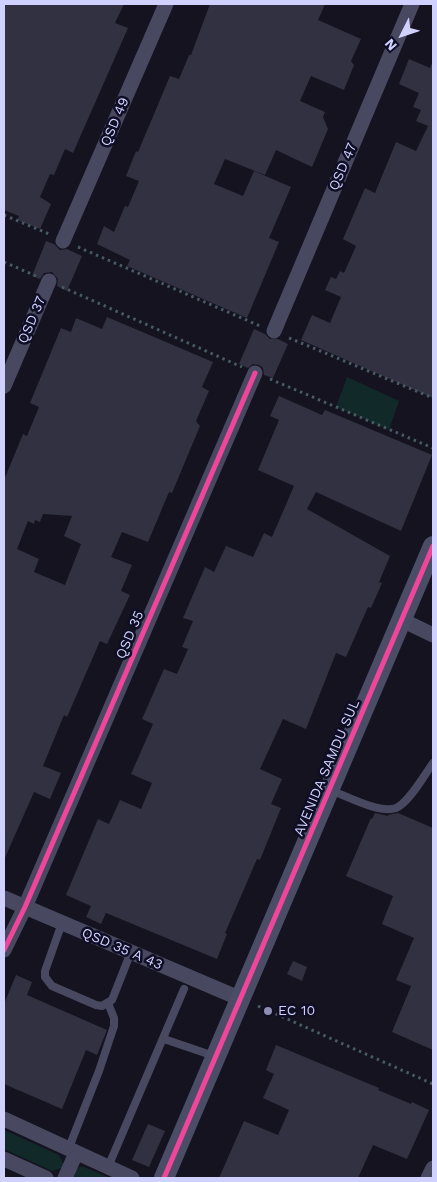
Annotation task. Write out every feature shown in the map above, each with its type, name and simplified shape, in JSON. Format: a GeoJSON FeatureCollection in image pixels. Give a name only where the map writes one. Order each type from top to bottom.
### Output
{"type":"FeatureCollection","features":[{"type":"Feature","properties":{"kind":"street","name":"QSD 49"},"geometry":{"type":"LineString","coordinates":[[64,241],[166,4]]}},
{"type":"Feature","properties":{"kind":"street","name":"QSD 47"},"geometry":{"type":"LineString","coordinates":[[274,331],[412,4]]}},
{"type":"Feature","properties":{"kind":"street","name":"QSD 37"},"geometry":{"type":"LineString","coordinates":[[4,386],[49,281]]}},
{"type":"Feature","properties":{"kind":"street","name":"QSD 35"},"geometry":{"type":"LineString","coordinates":[[4,950],[25,907],[255,373]]}},
{"type":"Feature","properties":{"kind":"street","name":"AVENIDA SAMDU SUL"},"geometry":{"type":"LineString","coordinates":[[164,1178],[433,546]]}},
{"type":"Feature","properties":{"kind":"street"},"geometry":{"type":"LineString","coordinates":[[402,620],[433,635]]}},
{"type":"Feature","properties":{"kind":"street","name":"QSD 35 A 43"},"geometry":{"type":"LineString","coordinates":[[4,898],[241,999]]}},
{"type":"Feature","properties":{"kind":"street"},"geometry":{"type":"LineString","coordinates":[[4,1119],[132,1178]]}},
{"type":"Feature","properties":{"kind":"street"},"geometry":{"type":"LineString","coordinates":[[65,1178],[72,1151]]}},
{"type":"Feature","properties":{"kind":"street"},"geometry":{"type":"LineString","coordinates":[[4,1159],[46,1178]]}},
{"type":"Feature","properties":{"kind":"street"},"geometry":{"type":"LineString","coordinates":[[428,1178],[433,1168]]}},
{"type":"Feature","properties":{"kind":"lane"},"geometry":{"type":"LineString","coordinates":[[330,790],[381,810],[397,808],[407,799],[433,763]]}},
{"type":"Feature","properties":{"kind":"lane"},"geometry":{"type":"LineString","coordinates":[[62,923],[45,971],[45,977],[52,986],[96,1005],[102,1006],[112,1000],[131,952]]}},
{"type":"Feature","properties":{"kind":"lane"},"geometry":{"type":"LineString","coordinates":[[108,1167],[184,989]]}},
{"type":"Feature","properties":{"kind":"lane"},"geometry":{"type":"LineString","coordinates":[[72,1151],[114,1026],[114,1018],[108,1003]]}},
{"type":"Feature","properties":{"kind":"lane"},"geometry":{"type":"LineString","coordinates":[[164,1039],[216,1057]]}},
{"type":"Feature","properties":{"kind":"path"},"geometry":{"type":"LineString","coordinates":[[4,215],[433,398]]}},
{"type":"Feature","properties":{"kind":"path"},"geometry":{"type":"LineString","coordinates":[[4,262],[255,373],[433,448]]}},
{"type":"Feature","properties":{"kind":"path"},"geometry":{"type":"LineString","coordinates":[[241,999],[433,1084]]}},
{"type":"Feature","properties":{"kind":"green space"},"geometry":{"type":"Polygon","coordinates":[[[347,377],[399,401],[389,430],[336,407],[347,377]]]}},
{"type":"Feature","properties":{"kind":"green space"},"geometry":{"type":"Polygon","coordinates":[[[4,1130],[59,1155],[63,1164],[61,1168],[52,1171],[4,1149],[4,1130]]]}},
{"type":"Feature","properties":{"kind":"green space"},"geometry":{"type":"Polygon","coordinates":[[[79,1167],[84,1167],[110,1178],[74,1178],[79,1167]]]}},
{"type":"Feature","properties":{"kind":"building"},"geometry":{"type":"Polygon","coordinates":[[[4,4],[124,4],[115,23],[128,28],[73,153],[65,149],[54,175],[50,174],[40,197],[51,204],[40,229],[17,220],[19,216],[4,210],[4,4]]]}},
{"type":"Feature","properties":{"kind":"building"},"geometry":{"type":"Polygon","coordinates":[[[210,4],[325,4],[318,20],[361,39],[351,61],[354,65],[344,90],[311,76],[300,101],[325,112],[323,117],[328,129],[312,167],[276,150],[265,175],[225,159],[214,184],[243,196],[254,171],[291,187],[269,238],[279,242],[247,318],[127,266],[130,260],[97,244],[104,226],[114,232],[125,206],[128,207],[139,181],[126,176],[136,151],[138,152],[170,76],[179,79],[189,55],[191,55],[210,4]]]}},
{"type":"Feature","properties":{"kind":"building"},"geometry":{"type":"Polygon","coordinates":[[[409,59],[430,68],[433,60],[433,398],[301,340],[312,315],[330,323],[341,297],[325,290],[331,277],[336,279],[340,271],[344,273],[356,246],[343,239],[365,188],[375,193],[396,142],[416,151],[428,126],[416,121],[421,110],[413,107],[419,93],[399,84],[409,59]]]}},
{"type":"Feature","properties":{"kind":"building"},"geometry":{"type":"Polygon","coordinates":[[[46,241],[54,244],[60,250],[67,249],[82,256],[67,291],[57,286],[58,279],[52,272],[44,273],[40,279],[32,276],[46,241]]]}},
{"type":"Feature","properties":{"kind":"building"},"geometry":{"type":"Polygon","coordinates":[[[107,317],[213,362],[202,387],[209,391],[196,421],[200,426],[172,493],[169,492],[148,542],[122,532],[111,557],[132,565],[121,591],[130,595],[107,644],[100,641],[67,717],[64,715],[43,766],[61,773],[50,799],[34,792],[4,860],[4,480],[23,434],[27,436],[39,407],[30,403],[61,328],[71,332],[76,318],[102,329],[107,317]],[[43,514],[40,522],[35,520],[34,524],[28,521],[17,549],[39,559],[34,572],[65,585],[81,544],[64,536],[72,516],[43,514]]]}},
{"type":"Feature","properties":{"kind":"building"},"geometry":{"type":"Polygon","coordinates":[[[254,329],[265,334],[270,339],[278,339],[288,344],[273,378],[264,375],[263,368],[259,365],[253,364],[248,368],[239,364],[254,329]]]}},
{"type":"Feature","properties":{"kind":"building"},"geometry":{"type":"Polygon","coordinates":[[[279,396],[322,415],[325,410],[432,455],[401,531],[316,492],[307,509],[390,556],[379,582],[382,583],[371,608],[368,607],[346,657],[336,653],[306,729],[283,719],[260,769],[282,779],[271,804],[281,808],[260,860],[257,859],[225,933],[227,934],[217,959],[106,913],[101,924],[86,917],[91,906],[66,895],[98,819],[109,824],[120,800],[141,809],[152,783],[131,774],[153,724],[142,719],[164,669],[177,674],[188,649],[182,647],[193,621],[183,618],[205,567],[214,572],[226,546],[253,557],[264,533],[272,537],[294,486],[258,470],[279,420],[270,416],[279,396]]]}},
{"type":"Feature","properties":{"kind":"building"},"geometry":{"type":"Polygon","coordinates":[[[375,813],[388,816],[398,813],[433,828],[433,1050],[392,1032],[411,986],[396,980],[414,938],[382,924],[393,896],[346,876],[371,818],[375,813]]]}},
{"type":"Feature","properties":{"kind":"building"},"geometry":{"type":"Polygon","coordinates":[[[293,961],[307,967],[302,981],[287,974],[293,961]]]}},
{"type":"Feature","properties":{"kind":"building"},"geometry":{"type":"Polygon","coordinates":[[[16,975],[32,982],[27,995],[107,1030],[97,1055],[86,1050],[62,1109],[4,1084],[4,1004],[16,975]]]}},
{"type":"Feature","properties":{"kind":"building"},"geometry":{"type":"Polygon","coordinates":[[[276,1045],[379,1088],[378,1090],[429,1110],[407,1159],[373,1145],[358,1178],[219,1178],[244,1121],[278,1135],[289,1110],[263,1098],[274,1074],[266,1070],[276,1045]]]}},
{"type":"Feature","properties":{"kind":"building"},"geometry":{"type":"Polygon","coordinates":[[[148,1124],[165,1131],[149,1167],[132,1160],[148,1124]]]}},
{"type":"Feature","properties":{"kind":"cycle path"},"geometry":{"type":"LineString","coordinates":[[4,950],[25,907],[255,373]]}},
{"type":"Feature","properties":{"kind":"cycle path"},"geometry":{"type":"LineString","coordinates":[[164,1178],[433,546]]}},
{"type":"Feature","properties":{"kind":"place","name":"EC 10"},"geometry":{"type":"Point","coordinates":[268,1011]}}]}
